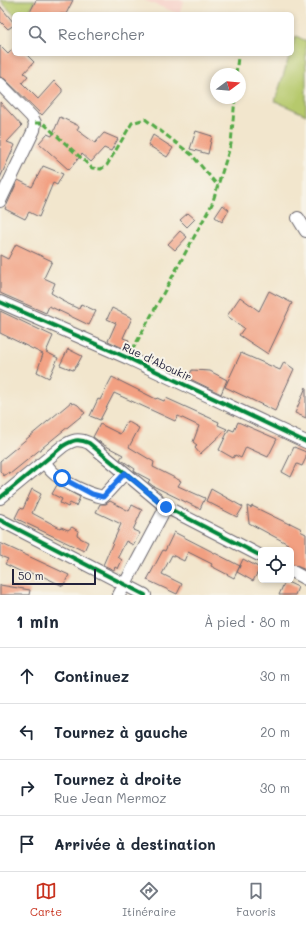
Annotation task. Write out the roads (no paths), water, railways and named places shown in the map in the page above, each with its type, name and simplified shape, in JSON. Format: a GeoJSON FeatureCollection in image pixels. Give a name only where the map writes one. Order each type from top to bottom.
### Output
{"type":"FeatureCollection","features":[{"type":"Feature","properties":{"kind":"street"},"geometry":{"type":"LineString","coordinates":[[0,84],[32,117],[35,123],[34,130],[0,201]]}},
{"type":"Feature","properties":{"kind":"street"},"geometry":{"type":"LineString","coordinates":[[298,218],[306,231]]}},
{"type":"Feature","properties":{"kind":"street","name":"Rue d'Aboukir"},"geometry":{"type":"LineString","coordinates":[[0,302],[128,358],[306,442]]}},
{"type":"Feature","properties":{"kind":"street"},"geometry":{"type":"LineString","coordinates":[[0,498],[63,446],[74,440],[82,439],[89,443],[166,507],[258,554]]}},
{"type":"Feature","properties":{"kind":"street"},"geometry":{"type":"LineString","coordinates":[[45,461],[50,470],[68,482],[92,494],[103,497],[125,473]]}},
{"type":"Feature","properties":{"kind":"street"},"geometry":{"type":"LineString","coordinates":[[121,590],[166,507]]}},
{"type":"Feature","properties":{"kind":"street"},"geometry":{"type":"LineString","coordinates":[[0,520],[121,590],[144,595]]}},
{"type":"Feature","properties":{"kind":"street"},"geometry":{"type":"LineString","coordinates":[[294,573],[306,579]]}}]}
